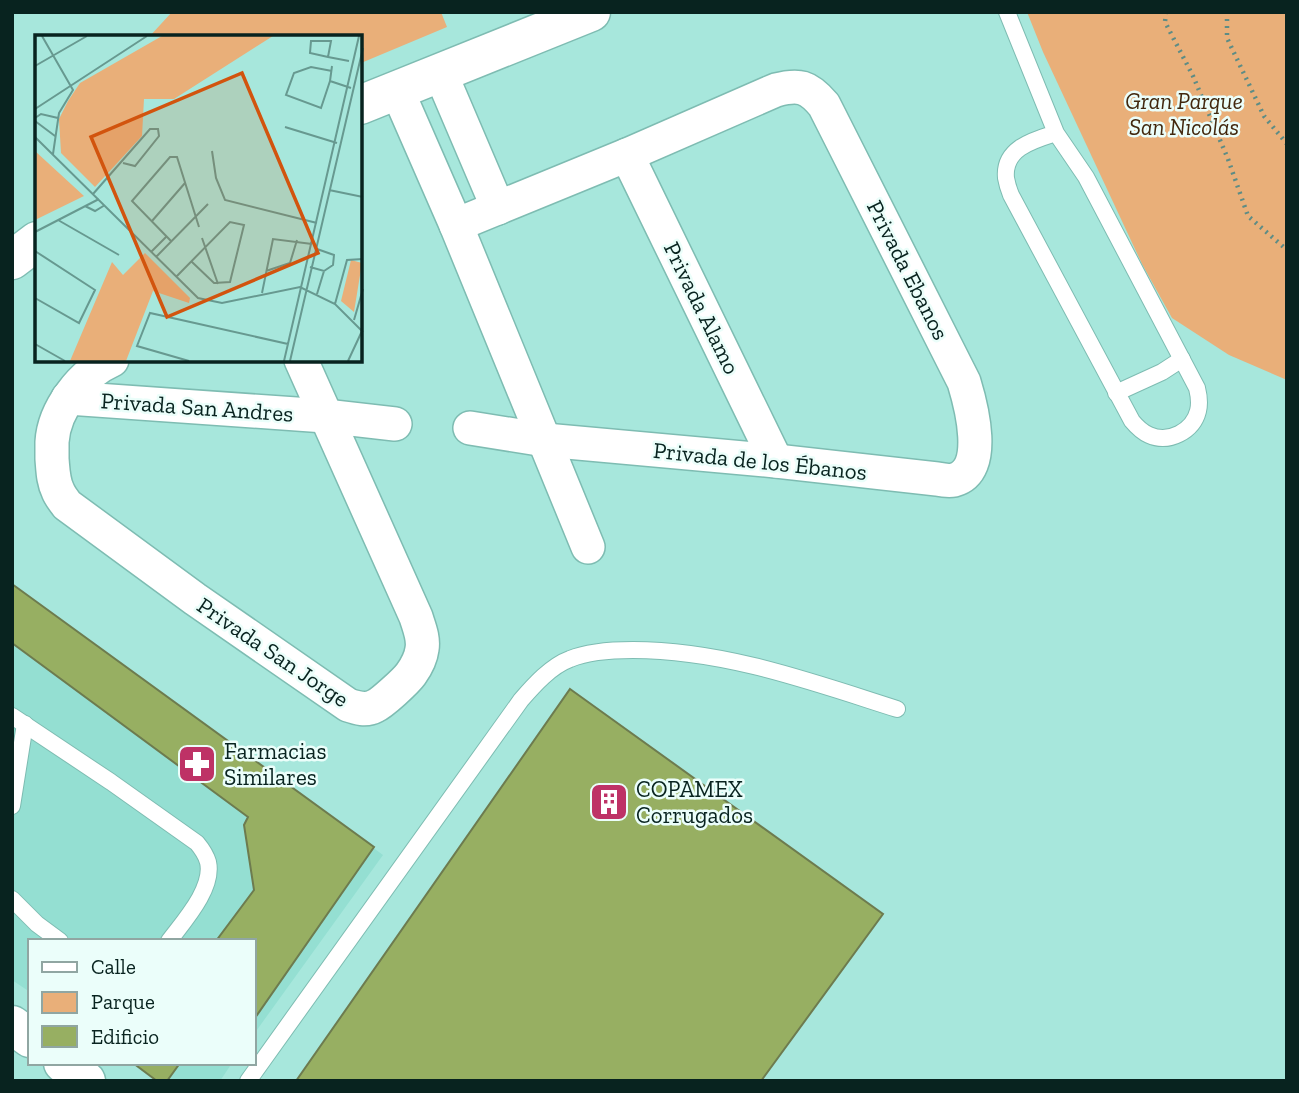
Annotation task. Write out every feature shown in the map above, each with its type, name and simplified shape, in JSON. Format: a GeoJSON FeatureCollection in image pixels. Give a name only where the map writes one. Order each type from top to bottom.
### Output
{"type":"FeatureCollection","features":[{"type":"Feature","properties":{"kind":"street"},"geometry":{"type":"LineString","coordinates":[[362,104],[592,12]]}},
{"type":"Feature","properties":{"kind":"street"},"geometry":{"type":"LineString","coordinates":[[440,72],[498,208]]}},
{"type":"Feature","properties":{"kind":"street","name":"Privada Ebanos"},"geometry":{"type":"LineString","coordinates":[[627,155],[776,90],[791,86],[804,87],[816,94],[964,382],[975,432],[971,468]]}},
{"type":"Feature","properties":{"kind":"street"},"geometry":{"type":"LineString","coordinates":[[397,90],[456,225],[589,547]]}},
{"type":"Feature","properties":{"kind":"street"},"geometry":{"type":"LineString","coordinates":[[456,225],[627,155]]}},
{"type":"Feature","properties":{"kind":"street","name":"Privada Alamo"},"geometry":{"type":"LineString","coordinates":[[627,155],[776,461]]}},
{"type":"Feature","properties":{"kind":"street"},"geometry":{"type":"LineString","coordinates":[[12,260],[35,243]]}},
{"type":"Feature","properties":{"kind":"street","name":"Privada San Jorge"},"geometry":{"type":"LineString","coordinates":[[108,362],[86,378],[68,398],[58,419],[52,440],[53,476],[58,492],[67,505],[195,599],[348,705],[366,709],[376,706],[411,674],[419,662],[423,648],[421,633],[302,362]]}},
{"type":"Feature","properties":{"kind":"street","name":"Privada San Andres"},"geometry":{"type":"LineString","coordinates":[[68,398],[325,416]]}},
{"type":"Feature","properties":{"kind":"street"},"geometry":{"type":"LineString","coordinates":[[325,416],[395,424]]}},
{"type":"Feature","properties":{"kind":"street","name":"Privada de los Ébanos"},"geometry":{"type":"LineString","coordinates":[[470,428],[545,440],[776,461],[937,480],[954,480],[971,468]]}},
{"type":"Feature","properties":{"kind":"street"},"geometry":{"type":"LineString","coordinates":[[12,1025],[28,1037]]}},
{"type":"Feature","properties":{"kind":"lane"},"geometry":{"type":"LineString","coordinates":[[1007,12],[1056,133],[1086,177],[1197,388],[1198,412],[1186,429],[1174,436],[1150,436],[1132,421],[1011,195],[1006,178],[1011,156],[1031,141],[1056,133]]}},
{"type":"Feature","properties":{"kind":"lane"},"geometry":{"type":"LineString","coordinates":[[1116,393],[1162,372],[1182,359]]}},
{"type":"Feature","properties":{"kind":"lane"},"geometry":{"type":"LineString","coordinates":[[248,1081],[521,700],[543,676],[569,659],[611,650],[663,650],[723,658],[810,681],[897,709]]}},
{"type":"Feature","properties":{"kind":"lane"},"geometry":{"type":"LineString","coordinates":[[12,806],[19,720],[197,843],[205,853],[208,877],[204,891],[170,939]]}},
{"type":"Feature","properties":{"kind":"lane"},"geometry":{"type":"LineString","coordinates":[[12,899],[37,924],[57,939]]}},
{"type":"Feature","properties":{"kind":"path"},"geometry":{"type":"LineString","coordinates":[[1166,12],[1165,22],[1193,76],[1228,159],[1248,216],[1287,250]]}},
{"type":"Feature","properties":{"kind":"path"},"geometry":{"type":"LineString","coordinates":[[1227,12],[1227,38],[1264,116],[1287,144]]}},
{"type":"Feature","properties":{"kind":"shaded area"},"geometry":{"type":"Polygon","coordinates":[[[12,584],[383,855],[256,1031],[256,939],[28,939],[28,991],[12,980],[12,584]]]}},
{"type":"Feature","properties":{"kind":"shaded area"},"geometry":{"type":"Polygon","coordinates":[[[136,1065],[231,1065],[220,1081],[157,1081],[136,1065]]]}},
{"type":"Feature","properties":{"kind":"green space"},"geometry":{"type":"Polygon","coordinates":[[[172,12],[441,12],[447,27],[362,63],[362,35],[151,35],[172,12]]]}},
{"type":"Feature","properties":{"kind":"green space","name":"Gran Parque San Nicolás"},"geometry":{"type":"Polygon","coordinates":[[[1027,12],[1287,12],[1287,380],[1229,355],[1172,318],[1142,264],[1027,12]]]}},
{"type":"Feature","properties":{"kind":"building"},"geometry":{"type":"Polygon","coordinates":[[[12,584],[374,847],[257,1015],[256,939],[217,939],[254,890],[244,825],[248,817],[12,643],[12,584]]]}},
{"type":"Feature","properties":{"kind":"building","name":"COPAMEX Corrugados"},"geometry":{"type":"Polygon","coordinates":[[[570,689],[883,914],[761,1081],[296,1081],[570,689]]]}},
{"type":"Feature","properties":{"kind":"building"},"geometry":{"type":"Polygon","coordinates":[[[136,1065],[179,1065],[167,1081],[157,1081],[136,1065]]]}},
{"type":"Feature","properties":{"kind":"place","name":"Farmacias Similares"},"geometry":{"type":"Point","coordinates":[197,764]}},
{"type":"Feature","properties":{"kind":"place","name":"COPAMEX Corrugados"},"geometry":{"type":"Point","coordinates":[609,802]}}]}
